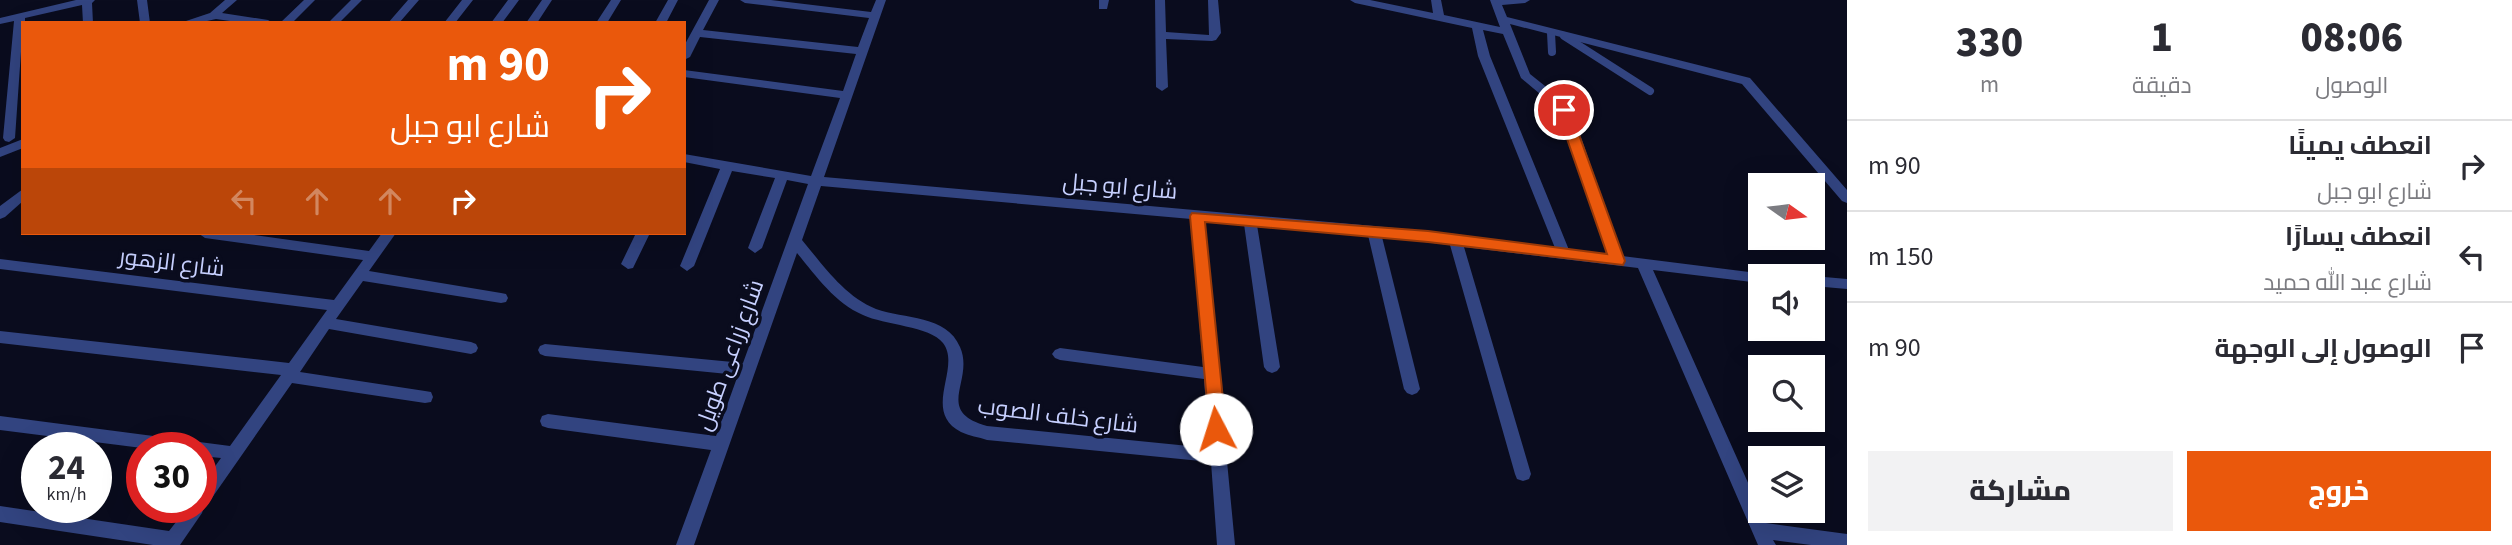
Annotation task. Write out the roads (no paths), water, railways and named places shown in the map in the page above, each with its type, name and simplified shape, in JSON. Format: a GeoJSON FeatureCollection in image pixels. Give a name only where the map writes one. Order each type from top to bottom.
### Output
{"type":"FeatureCollection","features":[{"type":"Feature","properties":{"kind":"street"},"geometry":{"type":"LineString","coordinates":[[0,21],[42,6],[88,0],[88,21]]}},
{"type":"Feature","properties":{"kind":"street"},"geometry":{"type":"LineString","coordinates":[[142,0],[145,21]]}},
{"type":"Feature","properties":{"kind":"street"},"geometry":{"type":"LineString","coordinates":[[209,19],[232,0]]}},
{"type":"Feature","properties":{"kind":"street"},"geometry":{"type":"LineString","coordinates":[[287,21],[310,0]]}},
{"type":"Feature","properties":{"kind":"street"},"geometry":{"type":"LineString","coordinates":[[335,21],[357,0]]}},
{"type":"Feature","properties":{"kind":"street"},"geometry":{"type":"LineString","coordinates":[[395,21],[414,0]]}},
{"type":"Feature","properties":{"kind":"street"},"geometry":{"type":"LineString","coordinates":[[451,21],[468,0]]}},
{"type":"Feature","properties":{"kind":"street"},"geometry":{"type":"LineString","coordinates":[[498,21],[514,0]]}},
{"type":"Feature","properties":{"kind":"street"},"geometry":{"type":"LineString","coordinates":[[532,21],[547,0]]}},
{"type":"Feature","properties":{"kind":"street"},"geometry":{"type":"LineString","coordinates":[[602,21],[616,0]]}},
{"type":"Feature","properties":{"kind":"street"},"geometry":{"type":"LineString","coordinates":[[661,21],[673,0]]}},
{"type":"Feature","properties":{"kind":"street"},"geometry":{"type":"LineString","coordinates":[[686,53],[714,0]]}},
{"type":"Feature","properties":{"kind":"street"},"geometry":{"type":"LineString","coordinates":[[745,0],[875,16]]}},
{"type":"Feature","properties":{"kind":"street","name":"شارع زراعى طويل"},"geometry":{"type":"LineString","coordinates":[[685,545],[881,0]]}},
{"type":"Feature","properties":{"kind":"street"},"geometry":{"type":"LineString","coordinates":[[1160,0],[1162,87]]}},
{"type":"Feature","properties":{"kind":"street"},"geometry":{"type":"LineString","coordinates":[[1161,35],[1212,38],[1216,33],[1213,0]]}},
{"type":"Feature","properties":{"kind":"street"},"geometry":{"type":"LineString","coordinates":[[1354,0],[1508,32]]}},
{"type":"Feature","properties":{"kind":"street"},"geometry":{"type":"LineString","coordinates":[[1436,0],[1439,18]]}},
{"type":"Feature","properties":{"kind":"street"},"geometry":{"type":"LineString","coordinates":[[1525,0],[1496,1],[1525,76],[1556,101],[1569,120],[1617,261]]}},
{"type":"Feature","properties":{"kind":"street"},"geometry":{"type":"LineString","coordinates":[[20,16],[4,139],[21,133]]}},
{"type":"Feature","properties":{"kind":"street"},"geometry":{"type":"LineString","coordinates":[[209,19],[238,21]]}},
{"type":"Feature","properties":{"kind":"street"},"geometry":{"type":"LineString","coordinates":[[1503,19],[1558,35],[1725,73],[1746,81],[1847,198]]}},
{"type":"Feature","properties":{"kind":"street"},"geometry":{"type":"LineString","coordinates":[[1477,26],[1484,56],[1563,252]]}},
{"type":"Feature","properties":{"kind":"street"},"geometry":{"type":"LineString","coordinates":[[697,33],[862,51]]}},
{"type":"Feature","properties":{"kind":"street"},"geometry":{"type":"LineString","coordinates":[[686,73],[846,94]]}},
{"type":"Feature","properties":{"kind":"street"},"geometry":{"type":"LineString","coordinates":[[0,153],[21,144]]}},
{"type":"Feature","properties":{"kind":"street","name":"شارع ابو جبل"},"geometry":{"type":"LineString","coordinates":[[686,158],[815,180],[1455,239],[1748,277]]}},
{"type":"Feature","properties":{"kind":"street"},"geometry":{"type":"LineString","coordinates":[[687,266],[728,165]]}},
{"type":"Feature","properties":{"kind":"street"},"geometry":{"type":"LineString","coordinates":[[755,248],[783,176]]}},
{"type":"Feature","properties":{"kind":"street"},"geometry":{"type":"LineString","coordinates":[[1197,216],[1226,545]]}},
{"type":"Feature","properties":{"kind":"street"},"geometry":{"type":"LineString","coordinates":[[1250,221],[1272,366]]}},
{"type":"Feature","properties":{"kind":"street"},"geometry":{"type":"LineString","coordinates":[[1374,231],[1412,389]]}},
{"type":"Feature","properties":{"kind":"street"},"geometry":{"type":"LineString","coordinates":[[220,235],[372,256]]}},
{"type":"Feature","properties":{"kind":"street"},"geometry":{"type":"LineString","coordinates":[[217,477],[388,235]]}},
{"type":"Feature","properties":{"kind":"street"},"geometry":{"type":"LineString","coordinates":[[628,264],[642,235]]}},
{"type":"Feature","properties":{"kind":"street"},"geometry":{"type":"LineString","coordinates":[[1455,239],[1523,474]]}},
{"type":"Feature","properties":{"kind":"street","name":"شارع خلف الصوب"},"geometry":{"type":"LineString","coordinates":[[794,240],[851,302],[879,316],[938,331],[948,338],[954,347],[949,400],[951,411],[966,427],[987,433],[1219,456]]}},
{"type":"Feature","properties":{"kind":"street","name":"شارع الزهور"},"geometry":{"type":"LineString","coordinates":[[0,264],[338,306]]}},
{"type":"Feature","properties":{"kind":"street"},"geometry":{"type":"LineString","coordinates":[[1644,265],[1764,537],[1847,542]]}},
{"type":"Feature","properties":{"kind":"street"},"geometry":{"type":"LineString","coordinates":[[359,275],[501,298]]}},
{"type":"Feature","properties":{"kind":"street"},"geometry":{"type":"LineString","coordinates":[[1825,282],[1847,284]]}},
{"type":"Feature","properties":{"kind":"street"},"geometry":{"type":"LineString","coordinates":[[325,323],[471,348]]}},
{"type":"Feature","properties":{"kind":"street"},"geometry":{"type":"LineString","coordinates":[[0,337],[290,373],[425,397]]}},
{"type":"Feature","properties":{"kind":"street"},"geometry":{"type":"LineString","coordinates":[[545,350],[747,370]]}},
{"type":"Feature","properties":{"kind":"street"},"geometry":{"type":"LineString","coordinates":[[1060,354],[1211,374]]}},
{"type":"Feature","properties":{"kind":"street"},"geometry":{"type":"LineString","coordinates":[[548,421],[721,444]]}},
{"type":"Feature","properties":{"kind":"street"},"geometry":{"type":"LineString","coordinates":[[0,423],[126,439]]}},
{"type":"Feature","properties":{"kind":"street"},"geometry":{"type":"LineString","coordinates":[[217,451],[234,453]]}},
{"type":"Feature","properties":{"kind":"street"},"geometry":{"type":"LineString","coordinates":[[0,514],[172,542],[185,523]]}},
{"type":"Feature","properties":{"kind":"lane"},"geometry":{"type":"LineString","coordinates":[[1552,52],[1558,35],[1650,91]]}}]}
